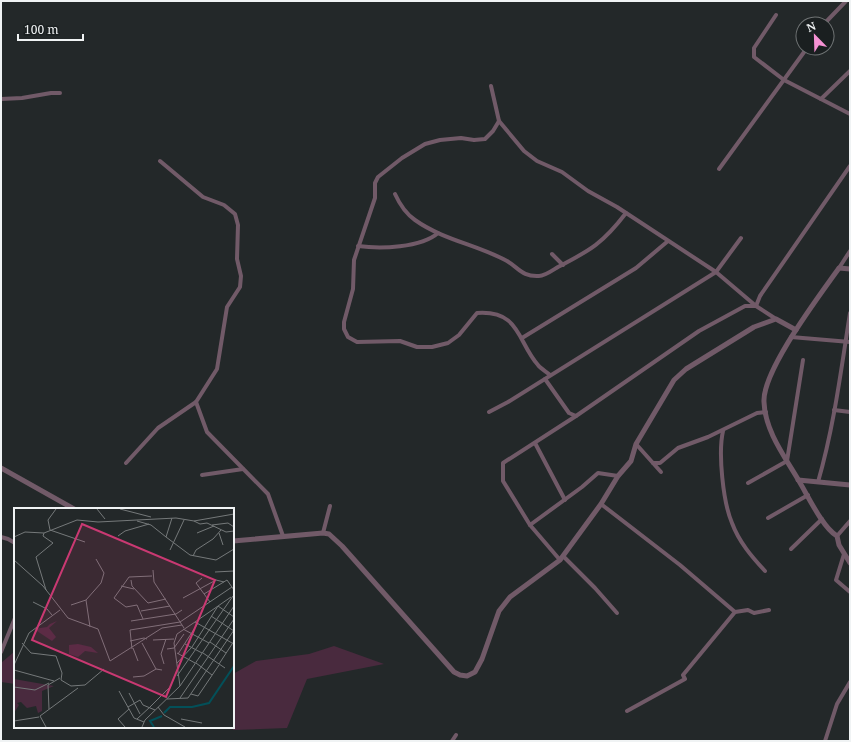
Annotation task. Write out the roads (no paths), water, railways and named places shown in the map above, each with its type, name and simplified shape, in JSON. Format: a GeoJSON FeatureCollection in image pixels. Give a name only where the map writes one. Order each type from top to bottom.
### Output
{"type":"FeatureCollection","features":[{"type":"Feature","properties":{"kind":"street"},"geometry":{"type":"LineString","coordinates":[[832,16],[846,1]]}},
{"type":"Feature","properties":{"kind":"street"},"geometry":{"type":"LineString","coordinates":[[776,15],[754,48],[754,57],[784,80],[850,114]]}},
{"type":"Feature","properties":{"kind":"street"},"geometry":{"type":"LineString","coordinates":[[719,169],[801,56]]}},
{"type":"Feature","properties":{"kind":"street"},"geometry":{"type":"LineString","coordinates":[[821,99],[850,71]]}},
{"type":"Feature","properties":{"kind":"street"},"geometry":{"type":"LineString","coordinates":[[491,86],[499,121],[524,151],[537,161],[562,172],[588,191],[626,213],[716,272],[756,306],[796,330]]}},
{"type":"Feature","properties":{"kind":"street"},"geometry":{"type":"LineString","coordinates":[[1,99],[22,98],[51,92],[60,94]]}},
{"type":"Feature","properties":{"kind":"street"},"geometry":{"type":"LineString","coordinates":[[499,121],[493,132],[485,139],[474,140],[460,138],[440,140],[425,144],[402,158],[378,177],[375,183],[375,198],[354,260],[352,289],[344,322],[348,337],[356,342],[400,341],[416,347],[432,347],[448,343],[459,335],[477,313],[489,312],[510,322],[522,338],[538,365],[550,375]]}},
{"type":"Feature","properties":{"kind":"street"},"geometry":{"type":"LineString","coordinates":[[126,462],[158,428],[196,402],[217,368],[227,307],[240,287],[241,276],[237,259],[238,225],[234,214],[230,208],[203,197],[160,161]]}},
{"type":"Feature","properties":{"kind":"street"},"geometry":{"type":"LineString","coordinates":[[756,306],[760,296],[850,166]]}},
{"type":"Feature","properties":{"kind":"street"},"geometry":{"type":"LineString","coordinates":[[395,194],[401,207],[411,216],[438,233],[508,262],[524,274],[540,276],[576,259],[597,246],[626,213]]}},
{"type":"Feature","properties":{"kind":"street"},"geometry":{"type":"LineString","coordinates":[[358,246],[376,249],[390,248],[432,238],[438,233]]}},
{"type":"Feature","properties":{"kind":"street"},"geometry":{"type":"LineString","coordinates":[[489,412],[545,379],[716,272],[741,238]]}},
{"type":"Feature","properties":{"kind":"street"},"geometry":{"type":"LineString","coordinates":[[522,338],[636,268],[668,241]]}},
{"type":"Feature","properties":{"kind":"street"},"geometry":{"type":"LineString","coordinates":[[850,251],[791,337],[768,380],[763,401],[771,432],[822,519],[832,533],[837,536],[839,545],[850,564]]}},
{"type":"Feature","properties":{"kind":"street"},"geometry":{"type":"LineString","coordinates":[[552,254],[563,265]]}},
{"type":"Feature","properties":{"kind":"street"},"geometry":{"type":"LineString","coordinates":[[839,268],[850,269]]}},
{"type":"Feature","properties":{"kind":"street"},"geometry":{"type":"LineString","coordinates":[[617,613],[596,588],[561,558],[530,525],[503,480],[503,463],[576,416],[699,331],[745,306],[756,306]]}},
{"type":"Feature","properties":{"kind":"street"},"geometry":{"type":"LineString","coordinates":[[818,482],[825,457],[848,342],[850,313]]}},
{"type":"Feature","properties":{"kind":"street"},"geometry":{"type":"LineString","coordinates":[[234,541],[323,533],[329,534],[342,546],[454,672],[467,676],[475,672],[482,659],[499,611],[510,597],[561,558],[601,504],[618,476],[631,461],[636,444],[674,380],[680,374],[754,327],[776,319]]}},
{"type":"Feature","properties":{"kind":"street"},"geometry":{"type":"LineString","coordinates":[[791,337],[848,342]]}},
{"type":"Feature","properties":{"kind":"street"},"geometry":{"type":"LineString","coordinates":[[787,461],[803,360]]}},
{"type":"Feature","properties":{"kind":"street"},"geometry":{"type":"LineString","coordinates":[[545,379],[568,413],[576,416]]}},
{"type":"Feature","properties":{"kind":"street"},"geometry":{"type":"LineString","coordinates":[[196,402],[207,432],[268,494],[282,536]]}},
{"type":"Feature","properties":{"kind":"street"},"geometry":{"type":"LineString","coordinates":[[834,410],[850,412]]}},
{"type":"Feature","properties":{"kind":"street"},"geometry":{"type":"LineString","coordinates":[[653,463],[660,463],[678,448],[723,431],[757,413],[766,412]]}},
{"type":"Feature","properties":{"kind":"street"},"geometry":{"type":"LineString","coordinates":[[723,431],[721,441],[722,477],[731,522],[746,550],[765,571]]}},
{"type":"Feature","properties":{"kind":"street"},"geometry":{"type":"LineString","coordinates":[[535,443],[565,500]]}},
{"type":"Feature","properties":{"kind":"street"},"geometry":{"type":"LineString","coordinates":[[636,444],[661,472]]}},
{"type":"Feature","properties":{"kind":"street"},"geometry":{"type":"LineString","coordinates":[[748,483],[787,461]]}},
{"type":"Feature","properties":{"kind":"street"},"geometry":{"type":"LineString","coordinates":[[1,468],[72,508]]}},
{"type":"Feature","properties":{"kind":"street"},"geometry":{"type":"LineString","coordinates":[[202,475],[243,469]]}},
{"type":"Feature","properties":{"kind":"street"},"geometry":{"type":"LineString","coordinates":[[530,525],[565,500],[598,473],[618,476]]}},
{"type":"Feature","properties":{"kind":"street"},"geometry":{"type":"LineString","coordinates":[[798,480],[850,485]]}},
{"type":"Feature","properties":{"kind":"street"},"geometry":{"type":"LineString","coordinates":[[768,518],[808,495]]}},
{"type":"Feature","properties":{"kind":"street"},"geometry":{"type":"LineString","coordinates":[[601,504],[680,565],[735,612]]}},
{"type":"Feature","properties":{"kind":"street"},"geometry":{"type":"LineString","coordinates":[[323,533],[330,506]]}},
{"type":"Feature","properties":{"kind":"street"},"geometry":{"type":"LineString","coordinates":[[791,549],[822,519]]}},
{"type":"Feature","properties":{"kind":"street"},"geometry":{"type":"LineString","coordinates":[[837,536],[850,521]]}},
{"type":"Feature","properties":{"kind":"street"},"geometry":{"type":"LineString","coordinates":[[1,538],[8,539],[14,542]]}},
{"type":"Feature","properties":{"kind":"street"},"geometry":{"type":"LineString","coordinates":[[844,554],[836,580],[850,592]]}},
{"type":"Feature","properties":{"kind":"street"},"geometry":{"type":"LineString","coordinates":[[627,711],[685,679],[683,675],[735,612],[748,610],[754,613],[769,610]]}},
{"type":"Feature","properties":{"kind":"street"},"geometry":{"type":"LineString","coordinates":[[1,652],[14,620]]}},
{"type":"Feature","properties":{"kind":"street"},"geometry":{"type":"LineString","coordinates":[[825,741],[837,704],[850,682]]}},
{"type":"Feature","properties":{"kind":"street"},"geometry":{"type":"LineString","coordinates":[[452,741],[456,735]]}}]}
